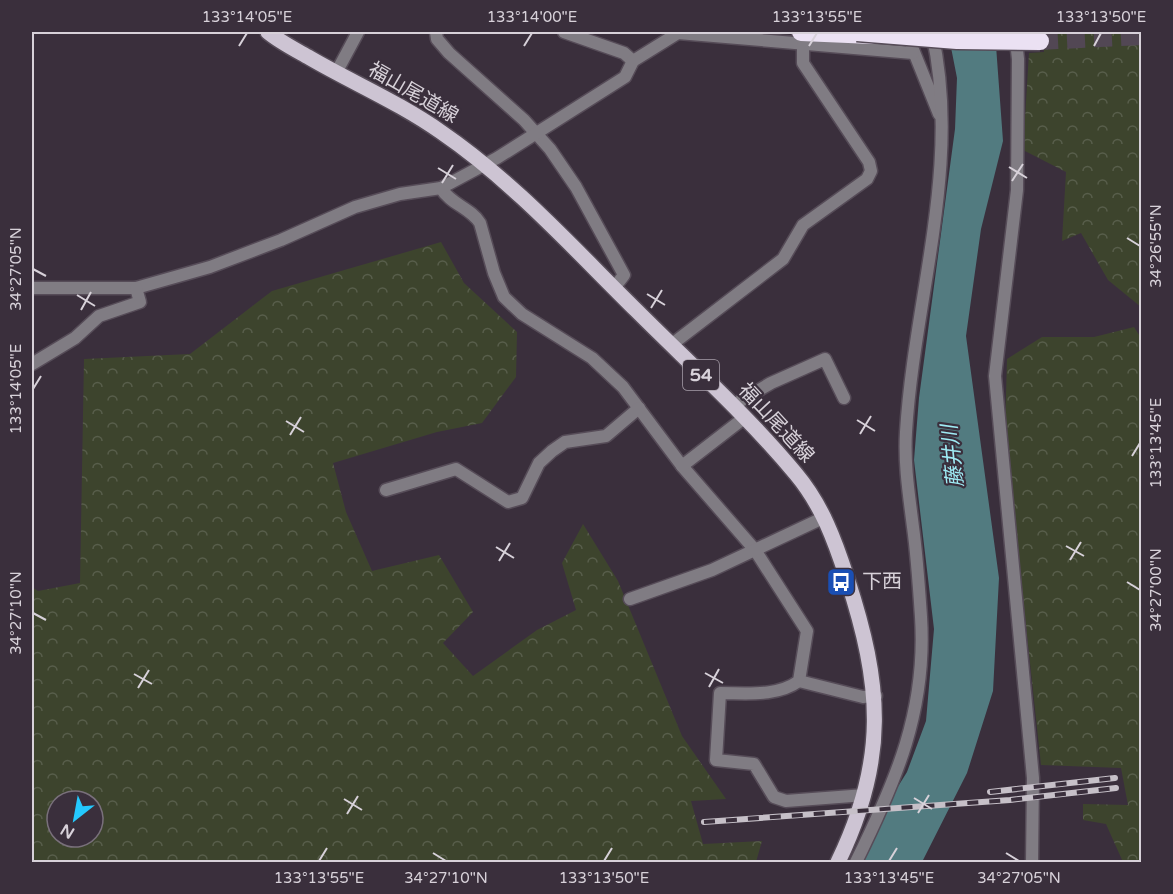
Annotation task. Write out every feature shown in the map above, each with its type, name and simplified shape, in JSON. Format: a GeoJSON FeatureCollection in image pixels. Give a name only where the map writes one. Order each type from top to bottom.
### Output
{"type":"FeatureCollection","features":[{"type":"Feature","properties":{"kind":"highway"},"geometry":{"type":"LineString","coordinates":[[857,32],[882,35]]}},
{"type":"Feature","properties":{"kind":"highway"},"geometry":{"type":"LineString","coordinates":[[802,38],[882,35],[1040,41]]}},
{"type":"Feature","properties":{"kind":"main road","name":"福山尾道線"},"geometry":{"type":"LineString","coordinates":[[268,32],[336,74],[438,129],[486,164],[614,288],[744,418],[797,475],[825,517],[864,630],[876,696],[876,744],[865,795],[856,826],[838,862]]}},
{"type":"Feature","properties":{"kind":"street"},"geometry":{"type":"LineString","coordinates":[[336,74],[358,32]]}},
{"type":"Feature","properties":{"kind":"street"},"geometry":{"type":"LineString","coordinates":[[435,32],[449,53],[537,134],[576,187],[624,275],[614,288]]}},
{"type":"Feature","properties":{"kind":"street"},"geometry":{"type":"LineString","coordinates":[[564,32],[624,53],[633,61]]}},
{"type":"Feature","properties":{"kind":"street"},"geometry":{"type":"LineString","coordinates":[[32,288],[136,288],[210,267],[281,240],[354,207],[400,194],[441,188],[537,134],[624,77],[633,61],[678,32],[802,38],[913,53]]}},
{"type":"Feature","properties":{"kind":"street"},"geometry":{"type":"LineString","coordinates":[[908,32],[913,53],[940,115]]}},
{"type":"Feature","properties":{"kind":"street"},"geometry":{"type":"LineString","coordinates":[[856,862],[905,754],[914,719],[921,669],[921,619],[913,525],[907,497],[906,433],[931,255],[940,168],[941,88],[932,32]]}},
{"type":"Feature","properties":{"kind":"street"},"geometry":{"type":"LineString","coordinates":[[1015,32],[1018,59],[1017,190],[995,376],[1032,778],[1032,862]]}},
{"type":"Feature","properties":{"kind":"street"},"geometry":{"type":"LineString","coordinates":[[671,345],[783,259],[803,225],[867,179],[871,171],[870,162],[803,63],[802,38]]}},
{"type":"Feature","properties":{"kind":"street"},"geometry":{"type":"LineString","coordinates":[[441,188],[446,196],[477,217],[494,273],[504,297],[522,314],[592,358],[622,387],[682,466],[755,550],[807,631],[799,681],[789,688],[756,693],[720,693],[716,760],[754,765],[774,797],[786,801],[865,795]]}},
{"type":"Feature","properties":{"kind":"street"},"geometry":{"type":"LineString","coordinates":[[32,364],[75,338],[99,316],[140,302],[136,288]]}},
{"type":"Feature","properties":{"kind":"street"},"geometry":{"type":"LineString","coordinates":[[732,406],[771,383],[825,358],[844,398]]}},
{"type":"Feature","properties":{"kind":"street"},"geometry":{"type":"LineString","coordinates":[[386,490],[456,469],[508,502],[522,498],[539,463],[552,450],[565,442],[606,436],[639,408]]}},
{"type":"Feature","properties":{"kind":"street"},"geometry":{"type":"LineString","coordinates":[[682,466],[744,418]]}},
{"type":"Feature","properties":{"kind":"street"},"geometry":{"type":"LineString","coordinates":[[630,599],[712,570],[825,517]]}},
{"type":"Feature","properties":{"kind":"street"},"geometry":{"type":"LineString","coordinates":[[799,681],[863,697],[876,696]]}},
{"type":"Feature","properties":{"kind":"green space"},"geometry":{"type":"Polygon","coordinates":[[[1042,32],[1141,32],[1141,307],[1108,280],[1081,233],[1062,241],[1066,172],[1023,150],[1029,53],[1044,52],[1042,32]]]}},
{"type":"Feature","properties":{"kind":"green space"},"geometry":{"type":"Polygon","coordinates":[[[441,242],[464,283],[517,332],[516,377],[482,423],[437,432],[333,463],[346,512],[372,571],[439,555],[473,612],[443,643],[473,676],[537,630],[576,610],[562,563],[583,524],[618,581],[682,736],[726,799],[691,801],[703,844],[762,841],[756,862],[32,862],[32,587],[38,591],[80,583],[84,359],[190,354],[272,291],[441,242]]]}},
{"type":"Feature","properties":{"kind":"green space"},"geometry":{"type":"Polygon","coordinates":[[[1134,327],[1141,338],[1141,862],[1123,862],[1106,824],[1083,820],[1083,804],[1128,805],[1121,768],[1041,765],[1005,431],[1007,359],[1042,337],[1094,337],[1134,327]]]}},
{"type":"Feature","properties":{"kind":"water","name":"藤井川"},"geometry":{"type":"Polygon","coordinates":[[[948,32],[995,32],[1003,141],[981,229],[966,336],[999,578],[993,691],[967,773],[922,862],[851,862],[907,772],[926,721],[934,629],[914,460],[919,398],[955,129],[957,78],[948,32]]]}},
{"type":"Feature","properties":{"kind":"tunnel"},"geometry":{"type":"LineString","coordinates":[[1040,41],[1142,36]]}},
{"type":"Feature","properties":{"kind":"railway"},"geometry":{"type":"LineString","coordinates":[[990,792],[1115,778]]}},
{"type":"Feature","properties":{"kind":"railway"},"geometry":{"type":"LineString","coordinates":[[704,822],[1010,800],[1116,788]]}},
{"type":"Feature","properties":{"kind":"place","name":"下西"},"geometry":{"type":"Point","coordinates":[841,582]}}]}
